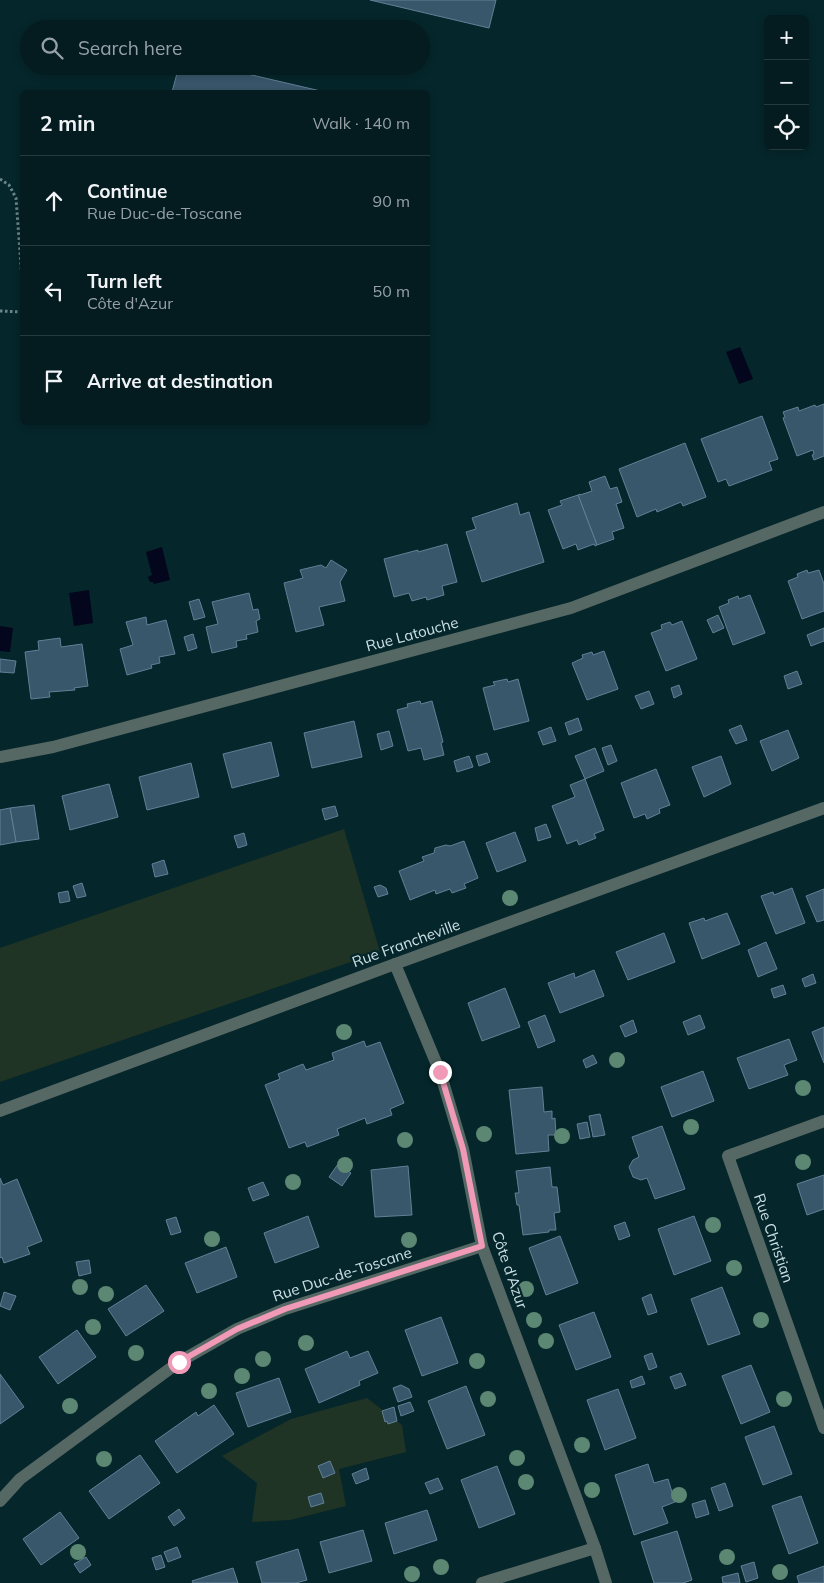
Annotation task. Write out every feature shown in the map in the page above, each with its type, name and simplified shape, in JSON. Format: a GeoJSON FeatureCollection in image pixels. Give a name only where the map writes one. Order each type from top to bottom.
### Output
{"type":"FeatureCollection","features":[{"type":"Feature","properties":{"kind":"street","name":"Rue Latouche"},"geometry":{"type":"LineString","coordinates":[[0,757],[54,747],[571,608],[824,512]]}},
{"type":"Feature","properties":{"kind":"street","name":"Rue Francheville"},"geometry":{"type":"LineString","coordinates":[[0,1111],[395,964],[824,808]]}},
{"type":"Feature","properties":{"kind":"street","name":"Côte d'Azur"},"geometry":{"type":"LineString","coordinates":[[395,964],[440,1072],[463,1149],[482,1246],[595,1548],[606,1583]]}},
{"type":"Feature","properties":{"kind":"street","name":"Rue Christian"},"geometry":{"type":"LineString","coordinates":[[824,1121],[728,1156],[824,1428]]}},
{"type":"Feature","properties":{"kind":"street","name":"Rue Duc-de-Toscane"},"geometry":{"type":"LineString","coordinates":[[0,1501],[20,1479],[179,1362],[237,1329],[285,1309],[482,1246]]}},
{"type":"Feature","properties":{"kind":"street"},"geometry":{"type":"LineString","coordinates":[[482,1583],[595,1548]]}},
{"type":"Feature","properties":{"kind":"path"},"geometry":{"type":"LineString","coordinates":[[0,179],[12,190],[17,209],[20,251]]}},
{"type":"Feature","properties":{"kind":"path"},"geometry":{"type":"LineString","coordinates":[[0,311],[20,312]]}},
{"type":"Feature","properties":{"kind":"green space"},"geometry":{"type":"Polygon","coordinates":[[[344,829],[380,952],[0,1082],[0,948],[344,829]]]}},
{"type":"Feature","properties":{"kind":"green space"},"geometry":{"type":"Polygon","coordinates":[[[367,1398],[402,1425],[406,1452],[339,1469],[346,1506],[290,1520],[252,1522],[257,1483],[222,1456],[291,1419],[367,1398]]]}},
{"type":"Feature","properties":{"kind":"water"},"geometry":{"type":"Polygon","coordinates":[[[740,347],[753,379],[739,384],[726,352],[740,347]]]}},
{"type":"Feature","properties":{"kind":"water"},"geometry":{"type":"Polygon","coordinates":[[[162,547],[170,580],[154,584],[150,582],[148,577],[152,575],[146,552],[162,547]]]}},
{"type":"Feature","properties":{"kind":"water"},"geometry":{"type":"Polygon","coordinates":[[[89,590],[93,623],[74,626],[69,593],[89,590]]]}},
{"type":"Feature","properties":{"kind":"water"},"geometry":{"type":"Polygon","coordinates":[[[0,626],[13,628],[10,652],[0,651],[0,626]]]}},
{"type":"Feature","properties":{"kind":"building"},"geometry":{"type":"Polygon","coordinates":[[[370,0],[496,0],[489,28],[370,0]]]}},
{"type":"Feature","properties":{"kind":"building"},"geometry":{"type":"Polygon","coordinates":[[[177,75],[252,75],[316,90],[173,90],[177,75]]]}},
{"type":"Feature","properties":{"kind":"building"},"geometry":{"type":"Polygon","coordinates":[[[824,404],[824,456],[814,460],[813,450],[797,456],[783,418],[785,417],[783,412],[798,407],[799,411],[824,404]]]}},
{"type":"Feature","properties":{"kind":"building"},"geometry":{"type":"Polygon","coordinates":[[[762,416],[778,459],[769,462],[772,470],[729,486],[726,479],[718,482],[701,439],[762,416]]]}},
{"type":"Feature","properties":{"kind":"building"},"geometry":{"type":"Polygon","coordinates":[[[685,443],[706,497],[683,506],[681,502],[657,512],[656,509],[637,517],[619,469],[685,443]]]}},
{"type":"Feature","properties":{"kind":"building"},"geometry":{"type":"Polygon","coordinates":[[[605,476],[610,489],[617,487],[622,502],[616,504],[624,528],[612,532],[614,539],[597,545],[578,495],[592,491],[589,482],[605,476]]]}},
{"type":"Feature","properties":{"kind":"building"},"geometry":{"type":"Polygon","coordinates":[[[578,495],[597,545],[595,546],[594,544],[578,550],[576,544],[563,549],[548,510],[562,505],[560,501],[578,495]]]}},
{"type":"Feature","properties":{"kind":"building"},"geometry":{"type":"Polygon","coordinates":[[[517,503],[520,515],[529,512],[544,562],[482,582],[466,532],[476,529],[472,518],[517,503]]]}},
{"type":"Feature","properties":{"kind":"building"},"geometry":{"type":"Polygon","coordinates":[[[447,544],[457,582],[442,586],[444,595],[427,600],[426,597],[412,601],[409,593],[394,597],[384,559],[447,544]]]}},
{"type":"Feature","properties":{"kind":"building"},"geometry":{"type":"Polygon","coordinates":[[[331,560],[347,570],[340,582],[345,601],[319,607],[324,625],[296,632],[284,583],[303,578],[300,570],[321,565],[326,568],[331,560]]]}},
{"type":"Feature","properties":{"kind":"building"},"geometry":{"type":"Polygon","coordinates":[[[807,570],[808,573],[819,570],[824,584],[824,611],[802,619],[788,581],[798,577],[797,574],[807,570]]]}},
{"type":"Feature","properties":{"kind":"building"},"geometry":{"type":"Polygon","coordinates":[[[249,593],[253,610],[258,609],[260,619],[256,621],[258,632],[246,635],[247,639],[236,641],[237,647],[212,653],[206,627],[218,624],[212,602],[249,593]]]}},
{"type":"Feature","properties":{"kind":"building"},"geometry":{"type":"Polygon","coordinates":[[[750,595],[765,633],[733,645],[719,607],[729,603],[728,600],[738,596],[739,599],[750,595]]]}},
{"type":"Feature","properties":{"kind":"building"},"geometry":{"type":"Polygon","coordinates":[[[199,599],[205,617],[194,620],[189,602],[199,599]]]}},
{"type":"Feature","properties":{"kind":"building"},"geometry":{"type":"Polygon","coordinates":[[[718,615],[724,628],[713,633],[707,620],[718,615]]]}},
{"type":"Feature","properties":{"kind":"building"},"geometry":{"type":"Polygon","coordinates":[[[146,617],[147,625],[166,620],[175,654],[159,657],[160,663],[151,665],[152,668],[127,675],[120,649],[133,645],[126,622],[146,617]]]}},
{"type":"Feature","properties":{"kind":"building"},"geometry":{"type":"Polygon","coordinates":[[[682,621],[697,659],[666,671],[651,633],[662,629],[661,625],[670,622],[672,625],[682,621]]]}},
{"type":"Feature","properties":{"kind":"building"},"geometry":{"type":"Polygon","coordinates":[[[824,628],[824,641],[811,646],[807,635],[824,628]]]}},
{"type":"Feature","properties":{"kind":"building"},"geometry":{"type":"Polygon","coordinates":[[[193,634],[197,648],[188,651],[184,637],[193,634]]]}},
{"type":"Feature","properties":{"kind":"building"},"geometry":{"type":"Polygon","coordinates":[[[60,638],[61,647],[82,644],[88,686],[74,688],[75,690],[49,692],[50,697],[31,699],[25,652],[39,650],[38,641],[60,638]]]}},
{"type":"Feature","properties":{"kind":"building"},"geometry":{"type":"Polygon","coordinates":[[[604,651],[618,689],[587,700],[572,663],[583,658],[582,655],[592,652],[593,655],[604,651]]]}},
{"type":"Feature","properties":{"kind":"building"},"geometry":{"type":"Polygon","coordinates":[[[0,659],[16,661],[14,673],[0,672],[0,659]]]}},
{"type":"Feature","properties":{"kind":"building"},"geometry":{"type":"Polygon","coordinates":[[[797,671],[802,684],[788,689],[784,676],[797,671]]]}},
{"type":"Feature","properties":{"kind":"building"},"geometry":{"type":"Polygon","coordinates":[[[507,679],[508,682],[518,679],[529,721],[494,730],[483,688],[495,685],[493,682],[507,679]]]}},
{"type":"Feature","properties":{"kind":"building"},"geometry":{"type":"Polygon","coordinates":[[[679,685],[682,694],[674,698],[671,688],[679,685]]]}},
{"type":"Feature","properties":{"kind":"building"},"geometry":{"type":"Polygon","coordinates":[[[649,691],[654,704],[641,709],[635,696],[649,691]]]}},
{"type":"Feature","properties":{"kind":"building"},"geometry":{"type":"Polygon","coordinates":[[[420,701],[421,704],[432,701],[443,742],[441,743],[444,755],[424,760],[421,748],[408,751],[397,710],[408,707],[407,704],[420,701]]]}},
{"type":"Feature","properties":{"kind":"building"},"geometry":{"type":"Polygon","coordinates":[[[578,718],[582,730],[569,735],[565,723],[578,718]]]}},
{"type":"Feature","properties":{"kind":"building"},"geometry":{"type":"Polygon","coordinates":[[[354,721],[362,757],[312,768],[304,733],[354,721]]]}},
{"type":"Feature","properties":{"kind":"building"},"geometry":{"type":"Polygon","coordinates":[[[741,725],[747,740],[736,744],[729,730],[741,725]]]}},
{"type":"Feature","properties":{"kind":"building"},"geometry":{"type":"Polygon","coordinates":[[[551,727],[556,741],[543,745],[538,732],[551,727]]]}},
{"type":"Feature","properties":{"kind":"building"},"geometry":{"type":"Polygon","coordinates":[[[788,730],[799,758],[772,771],[760,741],[788,730]]]}},
{"type":"Feature","properties":{"kind":"building"},"geometry":{"type":"Polygon","coordinates":[[[389,731],[393,746],[381,750],[377,734],[389,731]]]}},
{"type":"Feature","properties":{"kind":"building"},"geometry":{"type":"Polygon","coordinates":[[[271,742],[279,776],[232,788],[223,754],[271,742]]]}},
{"type":"Feature","properties":{"kind":"building"},"geometry":{"type":"Polygon","coordinates":[[[611,745],[617,761],[608,765],[602,748],[611,745]]]}},
{"type":"Feature","properties":{"kind":"building"},"geometry":{"type":"Polygon","coordinates":[[[595,748],[604,771],[585,779],[575,756],[595,748]]]}},
{"type":"Feature","properties":{"kind":"building"},"geometry":{"type":"Polygon","coordinates":[[[487,753],[490,762],[479,766],[476,756],[487,753]]]}},
{"type":"Feature","properties":{"kind":"building"},"geometry":{"type":"Polygon","coordinates":[[[469,756],[473,767],[457,772],[454,761],[469,756]]]}},
{"type":"Feature","properties":{"kind":"building"},"geometry":{"type":"Polygon","coordinates":[[[721,756],[731,784],[704,797],[692,767],[721,756]]]}},
{"type":"Feature","properties":{"kind":"building"},"geometry":{"type":"Polygon","coordinates":[[[191,763],[199,797],[147,810],[139,777],[191,763]]]}},
{"type":"Feature","properties":{"kind":"building"},"geometry":{"type":"Polygon","coordinates":[[[656,769],[670,805],[659,809],[660,813],[647,819],[645,814],[634,818],[621,783],[656,769]]]}},
{"type":"Feature","properties":{"kind":"building"},"geometry":{"type":"Polygon","coordinates":[[[585,779],[604,830],[594,834],[596,838],[579,845],[577,840],[567,844],[552,806],[575,797],[570,785],[585,779]]]}},
{"type":"Feature","properties":{"kind":"building"},"geometry":{"type":"Polygon","coordinates":[[[109,784],[118,817],[70,830],[62,796],[109,784]]]}},
{"type":"Feature","properties":{"kind":"building"},"geometry":{"type":"Polygon","coordinates":[[[34,805],[39,839],[16,842],[10,808],[34,805]]]}},
{"type":"Feature","properties":{"kind":"building"},"geometry":{"type":"Polygon","coordinates":[[[335,806],[338,816],[325,820],[322,809],[335,806]]]}},
{"type":"Feature","properties":{"kind":"building"},"geometry":{"type":"Polygon","coordinates":[[[10,808],[16,842],[0,845],[0,810],[10,808]]]}},
{"type":"Feature","properties":{"kind":"building"},"geometry":{"type":"Polygon","coordinates":[[[546,824],[551,837],[538,841],[535,828],[546,824]]]}},
{"type":"Feature","properties":{"kind":"building"},"geometry":{"type":"Polygon","coordinates":[[[515,832],[526,861],[497,872],[486,843],[515,832]]]}},
{"type":"Feature","properties":{"kind":"building"},"geometry":{"type":"Polygon","coordinates":[[[244,833],[247,845],[238,848],[234,836],[244,833]]]}},
{"type":"Feature","properties":{"kind":"building"},"geometry":{"type":"Polygon","coordinates":[[[464,841],[478,878],[464,884],[466,888],[452,893],[450,889],[436,894],[435,890],[410,900],[399,871],[424,861],[422,857],[434,853],[435,848],[446,845],[450,846],[464,841]]]}},
{"type":"Feature","properties":{"kind":"building"},"geometry":{"type":"Polygon","coordinates":[[[164,860],[168,874],[155,877],[152,864],[164,860]]]}},
{"type":"Feature","properties":{"kind":"building"},"geometry":{"type":"Polygon","coordinates":[[[82,883],[86,896],[77,898],[73,886],[82,883]]]}},
{"type":"Feature","properties":{"kind":"building"},"geometry":{"type":"Polygon","coordinates":[[[380,885],[386,888],[388,894],[378,897],[374,887],[380,885]]]}},
{"type":"Feature","properties":{"kind":"building"},"geometry":{"type":"Polygon","coordinates":[[[792,888],[805,923],[776,934],[761,896],[773,892],[774,895],[792,888]]]}},
{"type":"Feature","properties":{"kind":"building"},"geometry":{"type":"Polygon","coordinates":[[[824,889],[824,920],[817,922],[806,896],[824,889]]]}},
{"type":"Feature","properties":{"kind":"building"},"geometry":{"type":"Polygon","coordinates":[[[68,891],[70,901],[60,903],[58,893],[68,891]]]}},
{"type":"Feature","properties":{"kind":"building"},"geometry":{"type":"Polygon","coordinates":[[[727,913],[740,944],[702,959],[689,923],[704,918],[705,921],[727,913]]]}},
{"type":"Feature","properties":{"kind":"building"},"geometry":{"type":"Polygon","coordinates":[[[664,933],[675,962],[628,980],[616,952],[664,933]]]}},
{"type":"Feature","properties":{"kind":"building"},"geometry":{"type":"Polygon","coordinates":[[[766,942],[777,969],[758,977],[748,950],[766,942]]]}},
{"type":"Feature","properties":{"kind":"building"},"geometry":{"type":"Polygon","coordinates":[[[594,970],[604,996],[560,1013],[548,983],[574,973],[575,978],[594,970]]]}},
{"type":"Feature","properties":{"kind":"building"},"geometry":{"type":"Polygon","coordinates":[[[813,974],[816,983],[805,987],[802,979],[813,974]]]}},
{"type":"Feature","properties":{"kind":"building"},"geometry":{"type":"Polygon","coordinates":[[[783,985],[786,994],[774,998],[771,989],[783,985]]]}},
{"type":"Feature","properties":{"kind":"building"},"geometry":{"type":"Polygon","coordinates":[[[505,988],[520,1027],[482,1041],[468,1003],[505,988]]]}},
{"type":"Feature","properties":{"kind":"building"},"geometry":{"type":"Polygon","coordinates":[[[545,1015],[555,1041],[538,1048],[528,1022],[545,1015]]]}},
{"type":"Feature","properties":{"kind":"building"},"geometry":{"type":"Polygon","coordinates":[[[700,1015],[705,1028],[688,1035],[683,1022],[700,1015]]]}},
{"type":"Feature","properties":{"kind":"building"},"geometry":{"type":"Polygon","coordinates":[[[633,1020],[637,1032],[625,1037],[620,1026],[633,1020]]]}},
{"type":"Feature","properties":{"kind":"building"},"geometry":{"type":"Polygon","coordinates":[[[824,1027],[824,1063],[812,1032],[824,1027]]]}},
{"type":"Feature","properties":{"kind":"building"},"geometry":{"type":"Polygon","coordinates":[[[789,1039],[797,1060],[784,1065],[788,1075],[749,1089],[737,1058],[789,1039]]]}},
{"type":"Feature","properties":{"kind":"building"},"geometry":{"type":"Polygon","coordinates":[[[364,1041],[366,1047],[380,1042],[404,1103],[390,1109],[392,1115],[367,1124],[365,1118],[337,1129],[339,1135],[307,1147],[305,1142],[289,1148],[265,1085],[280,1079],[278,1074],[303,1064],[306,1070],[334,1060],[332,1053],[364,1041]]]}},
{"type":"Feature","properties":{"kind":"building"},"geometry":{"type":"Polygon","coordinates":[[[593,1055],[597,1063],[586,1068],[583,1060],[593,1055]]]}},
{"type":"Feature","properties":{"kind":"building"},"geometry":{"type":"Polygon","coordinates":[[[703,1071],[714,1101],[672,1117],[661,1087],[703,1071]]]}},
{"type":"Feature","properties":{"kind":"building"},"geometry":{"type":"Polygon","coordinates":[[[542,1087],[544,1112],[552,1111],[552,1119],[555,1118],[556,1135],[548,1135],[549,1151],[516,1154],[509,1090],[542,1087]]]}},
{"type":"Feature","properties":{"kind":"building"},"geometry":{"type":"Polygon","coordinates":[[[600,1114],[605,1135],[593,1137],[589,1116],[600,1114]]]}},
{"type":"Feature","properties":{"kind":"building"},"geometry":{"type":"Polygon","coordinates":[[[587,1122],[590,1137],[580,1139],[577,1124],[587,1122]]]}},
{"type":"Feature","properties":{"kind":"building"},"geometry":{"type":"Polygon","coordinates":[[[662,1126],[685,1189],[655,1199],[647,1178],[641,1180],[633,1177],[629,1167],[633,1160],[639,1157],[632,1137],[662,1126]]]}},
{"type":"Feature","properties":{"kind":"building"},"geometry":{"type":"Polygon","coordinates":[[[338,1164],[351,1173],[342,1186],[329,1177],[338,1164]]]}},
{"type":"Feature","properties":{"kind":"building"},"geometry":{"type":"Polygon","coordinates":[[[408,1166],[412,1215],[375,1217],[371,1170],[408,1166]]]}},
{"type":"Feature","properties":{"kind":"building"},"geometry":{"type":"Polygon","coordinates":[[[550,1167],[552,1187],[557,1187],[560,1212],[554,1213],[556,1230],[523,1235],[519,1205],[517,1205],[515,1193],[519,1193],[516,1171],[550,1167]]]}},
{"type":"Feature","properties":{"kind":"building"},"geometry":{"type":"Polygon","coordinates":[[[824,1175],[824,1209],[807,1215],[797,1184],[824,1175]]]}},
{"type":"Feature","properties":{"kind":"building"},"geometry":{"type":"Polygon","coordinates":[[[0,1178],[3,1185],[17,1179],[42,1241],[27,1247],[30,1254],[4,1263],[2,1257],[0,1258],[0,1178]]]}},
{"type":"Feature","properties":{"kind":"building"},"geometry":{"type":"Polygon","coordinates":[[[263,1182],[269,1195],[253,1201],[248,1188],[263,1182]]]}},
{"type":"Feature","properties":{"kind":"building"},"geometry":{"type":"Polygon","coordinates":[[[308,1216],[319,1247],[275,1263],[264,1233],[308,1216]]]}},
{"type":"Feature","properties":{"kind":"building"},"geometry":{"type":"Polygon","coordinates":[[[694,1216],[711,1261],[674,1275],[658,1229],[694,1216]]]}},
{"type":"Feature","properties":{"kind":"building"},"geometry":{"type":"Polygon","coordinates":[[[176,1217],[181,1232],[171,1235],[166,1220],[176,1217]]]}},
{"type":"Feature","properties":{"kind":"building"},"geometry":{"type":"Polygon","coordinates":[[[625,1222],[630,1236],[619,1240],[614,1226],[625,1222]]]}},
{"type":"Feature","properties":{"kind":"building"},"geometry":{"type":"Polygon","coordinates":[[[560,1236],[578,1283],[546,1295],[529,1248],[560,1236]]]}},
{"type":"Feature","properties":{"kind":"building"},"geometry":{"type":"Polygon","coordinates":[[[226,1247],[237,1277],[197,1293],[185,1263],[226,1247]]]}},
{"type":"Feature","properties":{"kind":"building"},"geometry":{"type":"Polygon","coordinates":[[[89,1260],[91,1273],[79,1276],[76,1262],[89,1260]]]}},
{"type":"Feature","properties":{"kind":"building"},"geometry":{"type":"Polygon","coordinates":[[[146,1285],[164,1311],[126,1336],[108,1309],[146,1285]]]}},
{"type":"Feature","properties":{"kind":"building"},"geometry":{"type":"Polygon","coordinates":[[[722,1287],[740,1334],[708,1345],[691,1299],[722,1287]]]}},
{"type":"Feature","properties":{"kind":"building"},"geometry":{"type":"Polygon","coordinates":[[[4,1292],[16,1296],[10,1310],[0,1306],[4,1292]]]}},
{"type":"Feature","properties":{"kind":"building"},"geometry":{"type":"Polygon","coordinates":[[[651,1294],[657,1312],[648,1315],[642,1298],[651,1294]]]}},
{"type":"Feature","properties":{"kind":"building"},"geometry":{"type":"Polygon","coordinates":[[[594,1312],[611,1357],[576,1370],[559,1325],[594,1312]]]}},
{"type":"Feature","properties":{"kind":"building"},"geometry":{"type":"Polygon","coordinates":[[[441,1317],[458,1363],[422,1376],[405,1330],[441,1317]]]}},
{"type":"Feature","properties":{"kind":"building"},"geometry":{"type":"Polygon","coordinates":[[[77,1330],[96,1357],[58,1384],[39,1357],[77,1330]]]}},
{"type":"Feature","properties":{"kind":"building"},"geometry":{"type":"Polygon","coordinates":[[[347,1351],[350,1358],[368,1351],[378,1373],[359,1381],[360,1385],[319,1403],[305,1369],[347,1351]]]}},
{"type":"Feature","properties":{"kind":"building"},"geometry":{"type":"Polygon","coordinates":[[[652,1353],[657,1367],[649,1370],[644,1356],[652,1353]]]}},
{"type":"Feature","properties":{"kind":"building"},"geometry":{"type":"Polygon","coordinates":[[[751,1365],[770,1412],[741,1424],[722,1376],[751,1365]]]}},
{"type":"Feature","properties":{"kind":"building"},"geometry":{"type":"Polygon","coordinates":[[[681,1373],[686,1385],[675,1389],[670,1377],[681,1373]]]}},
{"type":"Feature","properties":{"kind":"building"},"geometry":{"type":"Polygon","coordinates":[[[0,1374],[24,1407],[0,1424],[0,1374]]]}},
{"type":"Feature","properties":{"kind":"building"},"geometry":{"type":"Polygon","coordinates":[[[642,1376],[645,1384],[632,1388],[630,1381],[642,1376]]]}},
{"type":"Feature","properties":{"kind":"building"},"geometry":{"type":"Polygon","coordinates":[[[279,1378],[291,1412],[248,1427],[236,1393],[279,1378]]]}},
{"type":"Feature","properties":{"kind":"building"},"geometry":{"type":"Polygon","coordinates":[[[401,1385],[409,1389],[412,1397],[398,1402],[393,1388],[401,1385]]]}},
{"type":"Feature","properties":{"kind":"building"},"geometry":{"type":"Polygon","coordinates":[[[466,1386],[485,1435],[447,1449],[428,1401],[466,1386]]]}},
{"type":"Feature","properties":{"kind":"building"},"geometry":{"type":"Polygon","coordinates":[[[618,1389],[636,1438],[605,1450],[587,1400],[618,1389]]]}},
{"type":"Feature","properties":{"kind":"building"},"geometry":{"type":"Polygon","coordinates":[[[410,1402],[414,1411],[401,1416],[398,1406],[410,1402]]]}},
{"type":"Feature","properties":{"kind":"building"},"geometry":{"type":"Polygon","coordinates":[[[214,1405],[234,1434],[177,1473],[155,1441],[196,1412],[198,1416],[214,1405]]]}},
{"type":"Feature","properties":{"kind":"building"},"geometry":{"type":"Polygon","coordinates":[[[394,1407],[397,1421],[388,1424],[387,1421],[385,1422],[382,1411],[394,1407]]]}},
{"type":"Feature","properties":{"kind":"building"},"geometry":{"type":"Polygon","coordinates":[[[774,1426],[792,1474],[763,1485],[745,1437],[774,1426]]]}},
{"type":"Feature","properties":{"kind":"building"},"geometry":{"type":"Polygon","coordinates":[[[140,1455],[160,1483],[109,1519],[89,1491],[140,1455]]]}},
{"type":"Feature","properties":{"kind":"building"},"geometry":{"type":"Polygon","coordinates":[[[330,1461],[335,1473],[323,1478],[318,1466],[330,1461]]]}},
{"type":"Feature","properties":{"kind":"building"},"geometry":{"type":"Polygon","coordinates":[[[648,1464],[654,1483],[668,1479],[675,1502],[662,1507],[668,1523],[634,1535],[615,1475],[648,1464]]]}},
{"type":"Feature","properties":{"kind":"building"},"geometry":{"type":"Polygon","coordinates":[[[497,1466],[515,1514],[479,1528],[461,1480],[497,1466]]]}},
{"type":"Feature","properties":{"kind":"building"},"geometry":{"type":"Polygon","coordinates":[[[366,1468],[369,1479],[356,1484],[352,1474],[366,1468]]]}},
{"type":"Feature","properties":{"kind":"building"},"geometry":{"type":"Polygon","coordinates":[[[438,1478],[443,1489],[430,1494],[425,1483],[438,1478]]]}},
{"type":"Feature","properties":{"kind":"building"},"geometry":{"type":"Polygon","coordinates":[[[725,1483],[733,1506],[719,1511],[711,1488],[725,1483]]]}},
{"type":"Feature","properties":{"kind":"building"},"geometry":{"type":"Polygon","coordinates":[[[321,1493],[324,1503],[311,1507],[308,1497],[321,1493]]]}},
{"type":"Feature","properties":{"kind":"building"},"geometry":{"type":"Polygon","coordinates":[[[801,1496],[818,1543],[789,1554],[772,1506],[801,1496]]]}},
{"type":"Feature","properties":{"kind":"building"},"geometry":{"type":"Polygon","coordinates":[[[705,1500],[709,1514],[696,1518],[692,1504],[705,1500]]]}},
{"type":"Feature","properties":{"kind":"building"},"geometry":{"type":"Polygon","coordinates":[[[179,1509],[185,1518],[174,1526],[168,1517],[179,1509]]]}},
{"type":"Feature","properties":{"kind":"building"},"geometry":{"type":"Polygon","coordinates":[[[427,1510],[437,1540],[394,1554],[385,1523],[427,1510]]]}},
{"type":"Feature","properties":{"kind":"building"},"geometry":{"type":"Polygon","coordinates":[[[60,1512],[79,1538],[41,1565],[23,1539],[60,1512]]]}},
{"type":"Feature","properties":{"kind":"building"},"geometry":{"type":"Polygon","coordinates":[[[363,1530],[372,1561],[329,1573],[320,1542],[363,1530]]]}},
{"type":"Feature","properties":{"kind":"building"},"geometry":{"type":"Polygon","coordinates":[[[677,1531],[692,1580],[683,1583],[654,1583],[641,1542],[677,1531]]]}},
{"type":"Feature","properties":{"kind":"building"},"geometry":{"type":"Polygon","coordinates":[[[177,1547],[181,1557],[168,1562],[164,1552],[177,1547]]]}},
{"type":"Feature","properties":{"kind":"building"},"geometry":{"type":"Polygon","coordinates":[[[298,1549],[307,1580],[296,1583],[262,1583],[256,1562],[298,1549]]]}},
{"type":"Feature","properties":{"kind":"building"},"geometry":{"type":"Polygon","coordinates":[[[161,1555],[165,1567],[156,1570],[152,1558],[161,1555]]]}},
{"type":"Feature","properties":{"kind":"building"},"geometry":{"type":"Polygon","coordinates":[[[86,1557],[91,1565],[80,1573],[74,1564],[86,1557]]]}},
{"type":"Feature","properties":{"kind":"building"},"geometry":{"type":"Polygon","coordinates":[[[754,1562],[758,1578],[746,1582],[741,1566],[754,1562]]]}},
{"type":"Feature","properties":{"kind":"building"},"geometry":{"type":"Polygon","coordinates":[[[824,1566],[824,1583],[799,1583],[797,1576],[824,1566]]]}},
{"type":"Feature","properties":{"kind":"building"},"geometry":{"type":"Polygon","coordinates":[[[233,1568],[238,1583],[193,1583],[192,1581],[233,1568]]]}},
{"type":"Feature","properties":{"kind":"building"},"geometry":{"type":"Polygon","coordinates":[[[738,1573],[740,1583],[723,1583],[722,1577],[738,1573]]]}},
{"type":"Feature","properties":{"kind":"route"},"geometry":{"type":"LineString","coordinates":[[179,1362],[237,1329],[285,1309],[482,1246],[463,1149],[440,1072]]}}]}
